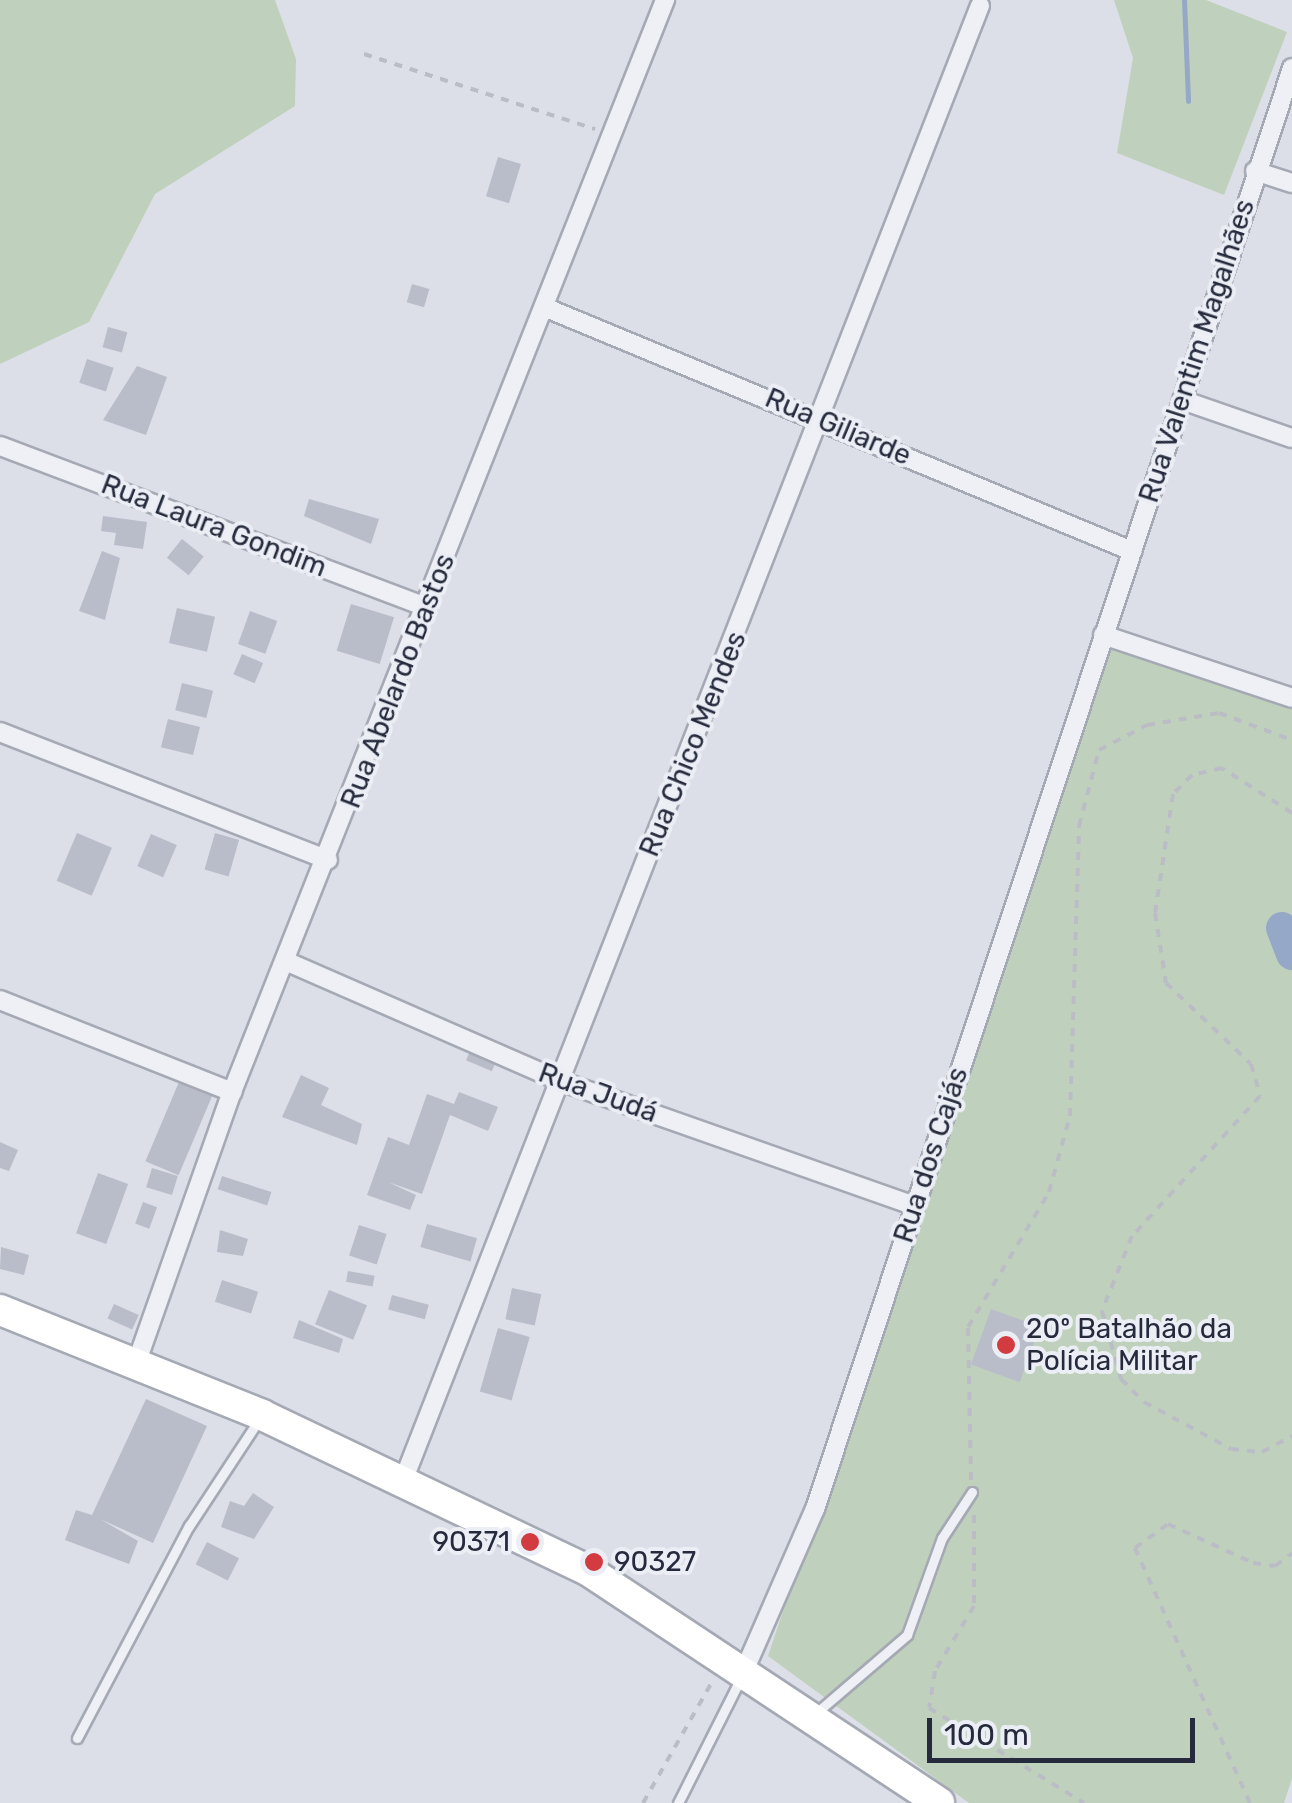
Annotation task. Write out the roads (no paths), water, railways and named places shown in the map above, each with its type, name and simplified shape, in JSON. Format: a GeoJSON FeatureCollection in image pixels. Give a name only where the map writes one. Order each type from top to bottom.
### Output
{"type":"FeatureCollection","features":[{"type":"Feature","properties":{"kind":"main road"},"geometry":{"type":"LineString","coordinates":[[0,1310],[262,1414],[604,1580],[736,1662],[939,1803]]}},
{"type":"Feature","properties":{"kind":"street","name":"Rua Abelardo Bastos"},"geometry":{"type":"LineString","coordinates":[[136,1364],[232,1092],[288,962],[664,0]]}},
{"type":"Feature","properties":{"kind":"street","name":"Rua Chico Mendes"},"geometry":{"type":"LineString","coordinates":[[404,1480],[822,420],[980,6]]}},
{"type":"Feature","properties":{"kind":"street","name":"Rua Valentim Magalhães"},"geometry":{"type":"LineString","coordinates":[[1103,635],[1292,68]]}},
{"type":"Feature","properties":{"kind":"street"},"geometry":{"type":"LineString","coordinates":[[1255,171],[1292,183]]}},
{"type":"Feature","properties":{"kind":"street","name":"Rua Giliarde"},"geometry":{"type":"LineString","coordinates":[[544,307],[1132,551]]}},
{"type":"Feature","properties":{"kind":"street"},"geometry":{"type":"LineString","coordinates":[[1182,400],[1292,438]]}},
{"type":"Feature","properties":{"kind":"street","name":"Rua Laura Gondim"},"geometry":{"type":"LineString","coordinates":[[0,446],[427,608]]}},
{"type":"Feature","properties":{"kind":"street"},"geometry":{"type":"LineString","coordinates":[[1103,635],[1292,698]]}},
{"type":"Feature","properties":{"kind":"street","name":"Rua dos Cajás"},"geometry":{"type":"LineString","coordinates":[[736,1662],[810,1524],[1103,635]]}},
{"type":"Feature","properties":{"kind":"street"},"geometry":{"type":"LineString","coordinates":[[0,732],[328,860]]}},
{"type":"Feature","properties":{"kind":"street","name":"Rua Judá"},"geometry":{"type":"LineString","coordinates":[[288,962],[560,1081],[915,1206]]}},
{"type":"Feature","properties":{"kind":"street"},"geometry":{"type":"LineString","coordinates":[[0,1000],[232,1092]]}},
{"type":"Feature","properties":{"kind":"lane"},"geometry":{"type":"LineString","coordinates":[[77,1738],[189,1526],[262,1414]]}},
{"type":"Feature","properties":{"kind":"lane"},"geometry":{"type":"LineString","coordinates":[[814,1715],[907,1635],[942,1538],[972,1492]]}},
{"type":"Feature","properties":{"kind":"lane"},"geometry":{"type":"LineString","coordinates":[[678,1803],[736,1662]]}},
{"type":"Feature","properties":{"kind":"waterway"},"geometry":{"type":"LineString","coordinates":[[1184,0],[1188,101]]}},
{"type":"Feature","properties":{"kind":"waterway"},"geometry":{"type":"LineString","coordinates":[[1282,928],[1292,954]]}},
{"type":"Feature","properties":{"kind":"place","name":"20º Batalhão da Polícia Militar"},"geometry":{"type":"Point","coordinates":[1006,1345]}},
{"type":"Feature","properties":{"kind":"place","name":"90371"},"geometry":{"type":"Point","coordinates":[530,1542]}},
{"type":"Feature","properties":{"kind":"place","name":"90327"},"geometry":{"type":"Point","coordinates":[594,1562]}}]}
